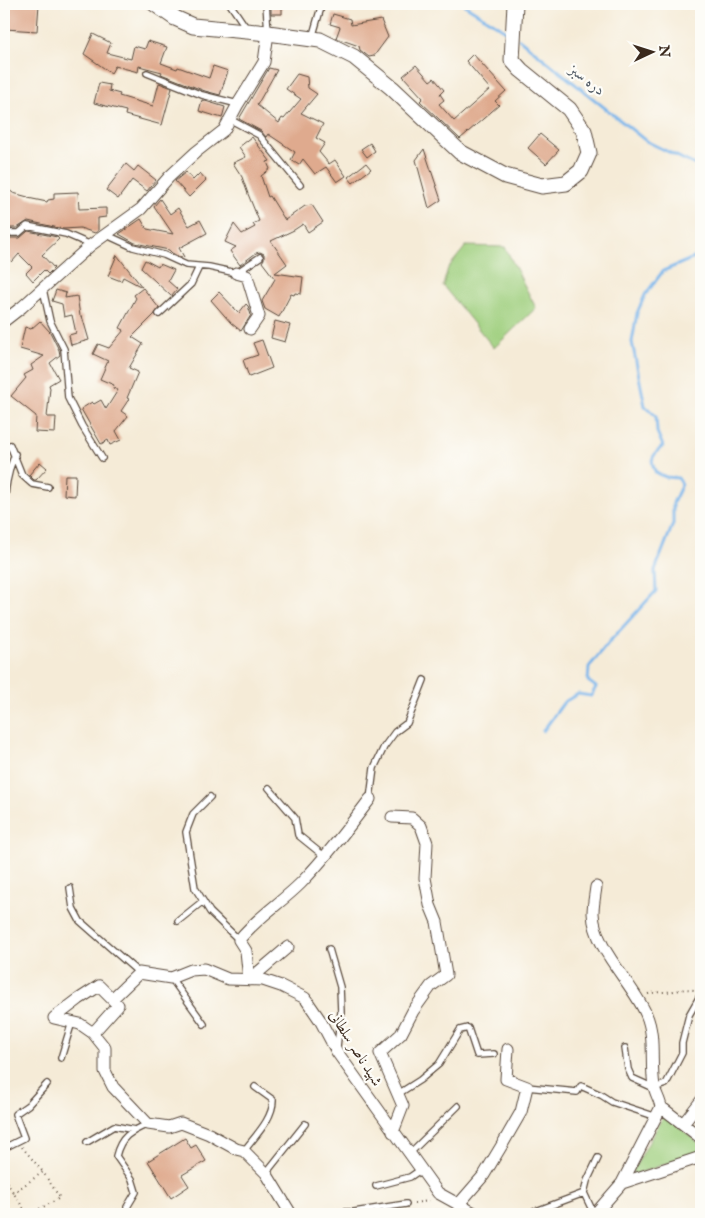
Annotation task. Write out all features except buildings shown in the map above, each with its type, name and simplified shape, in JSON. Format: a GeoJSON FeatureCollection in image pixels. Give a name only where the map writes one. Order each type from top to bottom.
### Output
{"type":"FeatureCollection","features":[{"type":"Feature","properties":{"kind":"street"},"geometry":{"type":"LineString","coordinates":[[155,4],[175,18],[193,26],[320,40],[354,58],[392,88],[460,152],[505,176],[542,186],[566,183],[581,171],[589,153],[584,131],[569,109],[521,70],[512,60],[516,5]]}},
{"type":"Feature","properties":{"kind":"street"},"geometry":{"type":"LineString","coordinates":[[4,321],[91,246],[141,209],[169,177],[224,130],[264,62],[268,33]]}},
{"type":"Feature","properties":{"kind":"street"},"geometry":{"type":"LineString","coordinates":[[236,273],[247,276],[259,316],[250,329]]}},
{"type":"Feature","properties":{"kind":"street"},"geometry":{"type":"LineString","coordinates":[[249,980],[246,951],[238,940],[301,882],[370,799]]}},
{"type":"Feature","properties":{"kind":"street"},"geometry":{"type":"LineString","coordinates":[[392,816],[412,818],[421,826],[427,843],[426,887],[430,905],[437,922],[446,976],[431,986],[412,1011],[401,1034],[380,1053],[403,1106],[393,1132]]}},
{"type":"Feature","properties":{"kind":"street"},"geometry":{"type":"LineString","coordinates":[[595,1214],[622,1183],[659,1112],[660,1099],[654,1088],[653,1040],[646,1015],[636,997],[611,962],[598,934],[593,914],[596,886]]}},
{"type":"Feature","properties":{"kind":"street"},"geometry":{"type":"LineString","coordinates":[[249,980],[288,947]]}},
{"type":"Feature","properties":{"kind":"street","name":"شهید ناصر سلطانی"},"geometry":{"type":"LineString","coordinates":[[171,978],[191,970],[204,969],[228,978],[263,980],[282,986],[305,998],[320,1020],[337,1052],[438,1194],[476,1214]]}},
{"type":"Feature","properties":{"kind":"street"},"geometry":{"type":"LineString","coordinates":[[112,998],[139,973],[171,978]]}},
{"type":"Feature","properties":{"kind":"street"},"geometry":{"type":"LineString","coordinates":[[93,1033],[118,1004],[99,986],[54,1018],[80,1024],[93,1033],[105,1048],[105,1071],[113,1087],[148,1124],[169,1127],[181,1123],[244,1151],[266,1173],[291,1214]]}},
{"type":"Feature","properties":{"kind":"street"},"geometry":{"type":"LineString","coordinates":[[458,1205],[484,1175],[521,1112],[526,1087],[506,1079],[508,1049]]}},
{"type":"Feature","properties":{"kind":"street"},"geometry":{"type":"LineString","coordinates":[[683,1124],[701,1101]]}},
{"type":"Feature","properties":{"kind":"street"},"geometry":{"type":"LineString","coordinates":[[659,1112],[683,1124],[701,1138]]}},
{"type":"Feature","properties":{"kind":"street"},"geometry":{"type":"LineString","coordinates":[[622,1183],[701,1157]]}},
{"type":"Feature","properties":{"kind":"lane"},"geometry":{"type":"LineString","coordinates":[[230,4],[248,31]]}},
{"type":"Feature","properties":{"kind":"lane"},"geometry":{"type":"LineString","coordinates":[[266,4],[268,33]]}},
{"type":"Feature","properties":{"kind":"lane"},"geometry":{"type":"LineString","coordinates":[[311,39],[322,4]]}},
{"type":"Feature","properties":{"kind":"lane"},"geometry":{"type":"LineString","coordinates":[[147,73],[202,95],[238,104]]}},
{"type":"Feature","properties":{"kind":"lane"},"geometry":{"type":"LineString","coordinates":[[231,120],[259,135],[300,185]]}},
{"type":"Feature","properties":{"kind":"lane"},"geometry":{"type":"LineString","coordinates":[[4,233],[19,233],[27,226],[66,234],[91,246]]}},
{"type":"Feature","properties":{"kind":"lane"},"geometry":{"type":"LineString","coordinates":[[107,235],[133,247],[164,255],[186,265],[208,267],[236,273],[260,257]]}},
{"type":"Feature","properties":{"kind":"lane"},"geometry":{"type":"LineString","coordinates":[[159,314],[191,284],[199,267]]}},
{"type":"Feature","properties":{"kind":"lane"},"geometry":{"type":"LineString","coordinates":[[43,289],[50,321],[64,349],[68,398],[82,426],[102,458]]}},
{"type":"Feature","properties":{"kind":"lane"},"geometry":{"type":"LineString","coordinates":[[4,449],[10,445],[22,475],[32,484],[48,486]]}},
{"type":"Feature","properties":{"kind":"lane"},"geometry":{"type":"LineString","coordinates":[[4,510],[4,493],[8,470],[15,454]]}},
{"type":"Feature","properties":{"kind":"lane"},"geometry":{"type":"LineString","coordinates":[[370,799],[374,768],[384,747],[395,732],[407,723],[424,680]]}},
{"type":"Feature","properties":{"kind":"lane"},"geometry":{"type":"LineString","coordinates":[[269,788],[295,818],[298,834],[324,856]]}},
{"type":"Feature","properties":{"kind":"lane"},"geometry":{"type":"LineString","coordinates":[[210,797],[193,814],[186,832],[195,888],[210,912],[238,940]]}},
{"type":"Feature","properties":{"kind":"lane"},"geometry":{"type":"LineString","coordinates":[[70,888],[73,908],[80,921],[139,973]]}},
{"type":"Feature","properties":{"kind":"lane"},"geometry":{"type":"LineString","coordinates":[[178,921],[203,901]]}},
{"type":"Feature","properties":{"kind":"lane"},"geometry":{"type":"LineString","coordinates":[[329,950],[340,987],[341,1012],[337,1052]]}},
{"type":"Feature","properties":{"kind":"lane"},"geometry":{"type":"LineString","coordinates":[[171,978],[204,1024]]}},
{"type":"Feature","properties":{"kind":"lane"},"geometry":{"type":"LineString","coordinates":[[625,1048],[628,1069],[632,1078],[654,1088],[666,1084],[682,1053],[682,1043],[689,1015],[701,993]]}},
{"type":"Feature","properties":{"kind":"lane"},"geometry":{"type":"LineString","coordinates":[[61,1058],[72,1022]]}},
{"type":"Feature","properties":{"kind":"lane"},"geometry":{"type":"LineString","coordinates":[[398,1094],[420,1080],[439,1064],[460,1030],[468,1028],[477,1055],[494,1054]]}},
{"type":"Feature","properties":{"kind":"lane"},"geometry":{"type":"LineString","coordinates":[[4,1148],[24,1138],[15,1114],[28,1105],[47,1084]]}},
{"type":"Feature","properties":{"kind":"lane"},"geometry":{"type":"LineString","coordinates":[[526,1087],[577,1092],[581,1086],[612,1102],[659,1112]]}},
{"type":"Feature","properties":{"kind":"lane"},"geometry":{"type":"LineString","coordinates":[[244,1151],[266,1122],[273,1107],[273,1100],[255,1087]]}},
{"type":"Feature","properties":{"kind":"lane"},"geometry":{"type":"LineString","coordinates":[[409,1154],[458,1106]]}},
{"type":"Feature","properties":{"kind":"lane"},"geometry":{"type":"LineString","coordinates":[[131,1214],[127,1207],[136,1192],[132,1179],[116,1156],[123,1138],[148,1124]]}},
{"type":"Feature","properties":{"kind":"lane"},"geometry":{"type":"LineString","coordinates":[[266,1173],[305,1124]]}},
{"type":"Feature","properties":{"kind":"lane"},"geometry":{"type":"LineString","coordinates":[[87,1142],[114,1126],[135,1130]]}},
{"type":"Feature","properties":{"kind":"lane"},"geometry":{"type":"LineString","coordinates":[[595,1214],[584,1193],[587,1181],[598,1158]]}},
{"type":"Feature","properties":{"kind":"lane"},"geometry":{"type":"LineString","coordinates":[[376,1186],[410,1177],[420,1170]]}},
{"type":"Feature","properties":{"kind":"lane"},"geometry":{"type":"LineString","coordinates":[[528,1214],[584,1193]]}},
{"type":"Feature","properties":{"kind":"lane"},"geometry":{"type":"LineString","coordinates":[[309,1214],[354,1212],[406,1204]]}},
{"type":"Feature","properties":{"kind":"path"},"geometry":{"type":"LineString","coordinates":[[636,997],[656,991],[675,991],[683,988],[701,993]]}},
{"type":"Feature","properties":{"kind":"path"},"geometry":{"type":"LineString","coordinates":[[4,1178],[29,1214],[60,1198],[43,1172],[18,1141]]}},
{"type":"Feature","properties":{"kind":"path"},"geometry":{"type":"LineString","coordinates":[[13,1193],[43,1172]]}},
{"type":"Feature","properties":{"kind":"path"},"geometry":{"type":"LineString","coordinates":[[406,1204],[434,1200],[438,1194]]}},
{"type":"Feature","properties":{"kind":"green space"},"geometry":{"type":"Polygon","coordinates":[[[466,246],[505,247],[536,308],[494,348],[443,286],[448,268],[466,246]]]}},
{"type":"Feature","properties":{"kind":"green space"},"geometry":{"type":"Polygon","coordinates":[[[664,1115],[701,1145],[701,1152],[630,1176],[664,1115]]]}},
{"type":"Feature","properties":{"kind":"waterway","name":"دره سبز"},"geometry":{"type":"LineString","coordinates":[[463,4],[509,33]]}},
{"type":"Feature","properties":{"kind":"waterway","name":"دره سبز"},"geometry":{"type":"LineString","coordinates":[[519,39],[646,141],[701,168]]}},
{"type":"Feature","properties":{"kind":"waterway"},"geometry":{"type":"LineString","coordinates":[[543,731],[564,702],[578,694],[591,696],[596,687],[588,681],[589,667],[656,591],[655,570],[673,524],[673,503],[682,484],[678,478],[666,477],[656,473],[654,468],[653,458],[656,452],[663,446],[657,432],[656,416],[645,406],[632,342],[637,313],[645,295],[663,271],[701,255]]}}]}
